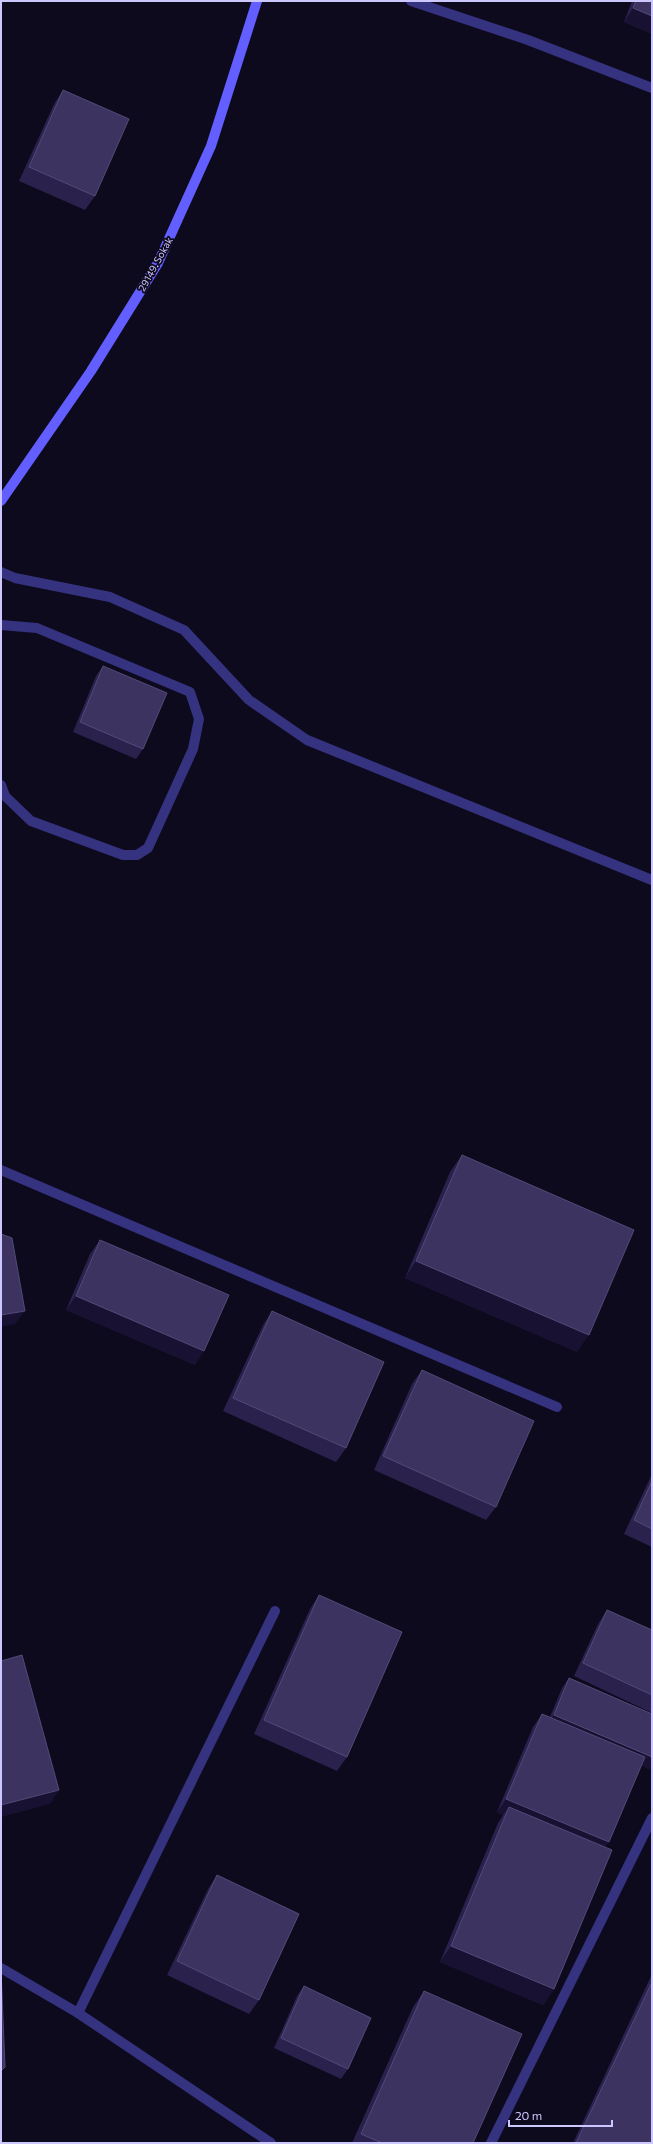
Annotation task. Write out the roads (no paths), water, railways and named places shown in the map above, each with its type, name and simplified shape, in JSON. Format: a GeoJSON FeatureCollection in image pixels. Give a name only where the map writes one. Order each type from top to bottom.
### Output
{"type":"FeatureCollection","features":[{"type":"Feature","properties":{"kind":"street","name":"29149. Sokak"},"geometry":{"type":"LineString","coordinates":[[1,501],[91,371],[158,263],[211,146],[257,1]]}},
{"type":"Feature","properties":{"kind":"street"},"geometry":{"type":"LineString","coordinates":[[411,1],[528,40],[652,88]]}},
{"type":"Feature","properties":{"kind":"street"},"geometry":{"type":"LineString","coordinates":[[1,572],[15,578],[110,597],[184,630],[249,700],[307,740],[652,880]]}},
{"type":"Feature","properties":{"kind":"street"},"geometry":{"type":"LineString","coordinates":[[1,625],[37,628],[190,692],[199,719],[190,756],[148,848],[137,855],[124,855],[31,821],[5,796],[1,785]]}},
{"type":"Feature","properties":{"kind":"street"},"geometry":{"type":"LineString","coordinates":[[1,1170],[557,1406]]}},
{"type":"Feature","properties":{"kind":"street"},"geometry":{"type":"LineString","coordinates":[[78,2013],[275,1611]]}},
{"type":"Feature","properties":{"kind":"street"},"geometry":{"type":"LineString","coordinates":[[491,2143],[650,1830],[652,1818]]}},
{"type":"Feature","properties":{"kind":"street"},"geometry":{"type":"LineString","coordinates":[[1,1968],[78,2013],[271,2143]]}}]}
